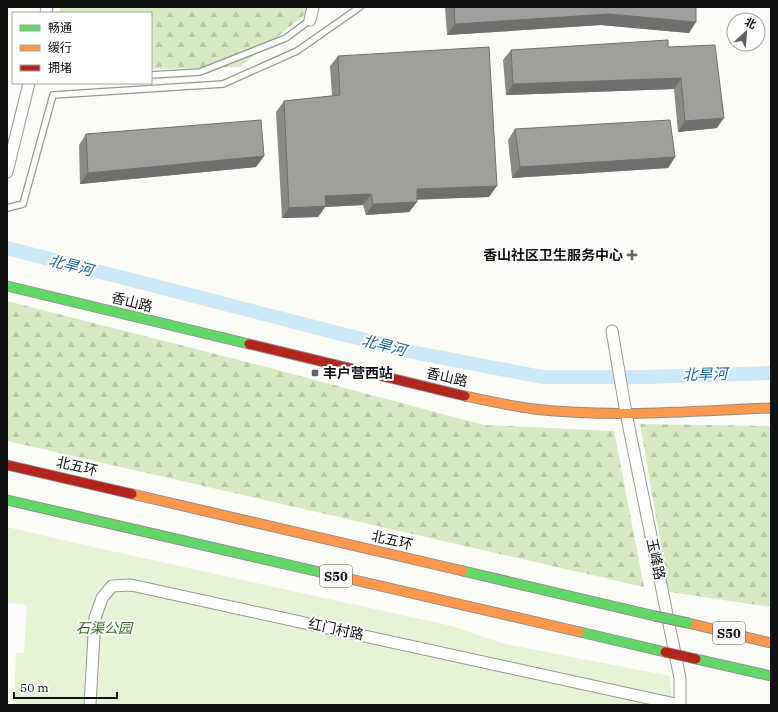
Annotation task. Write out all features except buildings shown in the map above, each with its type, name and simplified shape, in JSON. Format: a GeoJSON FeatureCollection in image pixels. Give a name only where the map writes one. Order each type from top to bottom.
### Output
{"type":"FeatureCollection","features":[{"type":"Feature","properties":{"kind":"main road","name":"香山路"},"geometry":{"type":"LineString","coordinates":[[7,286],[483,400],[534,409],[626,413],[771,408]]}},
{"type":"Feature","properties":{"kind":"main road","name":"北五环"},"geometry":{"type":"LineString","coordinates":[[7,464],[771,643]]}},
{"type":"Feature","properties":{"kind":"main road","name":"S50"},"geometry":{"type":"LineString","coordinates":[[7,500],[771,676]]}},
{"type":"Feature","properties":{"kind":"street"},"geometry":{"type":"LineString","coordinates":[[310,20],[313,7]]}},
{"type":"Feature","properties":{"kind":"street"},"geometry":{"type":"LineString","coordinates":[[7,172],[29,84]]}},
{"type":"Feature","properties":{"kind":"street","name":"玉峰路"},"geometry":{"type":"LineString","coordinates":[[612,331],[622,393],[680,678],[680,705]]}},
{"type":"Feature","properties":{"kind":"street","name":"红门村路"},"geometry":{"type":"LineString","coordinates":[[90,705],[95,618],[102,598],[112,586],[131,585],[680,705]]}},
{"type":"Feature","properties":{"kind":"lane"},"geometry":{"type":"LineString","coordinates":[[7,208],[22,204],[52,95],[223,84],[297,51],[360,7]]}},
{"type":"Feature","properties":{"kind":"lane"},"geometry":{"type":"LineString","coordinates":[[152,75],[200,72],[286,38],[310,20]]}},
{"type":"Feature","properties":{"kind":"green space"},"geometry":{"type":"Polygon","coordinates":[[[61,7],[314,7],[240,67],[152,69],[152,12],[59,12],[61,7]]]}},
{"type":"Feature","properties":{"kind":"green space"},"geometry":{"type":"Polygon","coordinates":[[[7,301],[247,362],[484,425],[614,431],[644,587],[7,441],[7,301]]]}},
{"type":"Feature","properties":{"kind":"green space"},"geometry":{"type":"Polygon","coordinates":[[[640,424],[771,426],[771,607],[669,592],[640,424]]]}},
{"type":"Feature","properties":{"kind":"green space","name":"石渠公园"},"geometry":{"type":"Polygon","coordinates":[[[7,527],[452,626],[505,644],[670,676],[672,705],[14,705],[16,653],[24,653],[27,605],[7,603],[7,527]]]}},
{"type":"Feature","properties":{"kind":"waterway","name":"北旱河"},"geometry":{"type":"LineString","coordinates":[[7,248],[412,352],[542,377],[648,377],[771,373]]}},
{"type":"Feature","properties":{"kind":"traffic: fast"},"geometry":{"type":"LineString","coordinates":[[7,286],[249,344]]}},
{"type":"Feature","properties":{"kind":"traffic: fast"},"geometry":{"type":"LineString","coordinates":[[7,500],[324,573]]}},
{"type":"Feature","properties":{"kind":"traffic: fast"},"geometry":{"type":"LineString","coordinates":[[463,571],[655,616]]}},
{"type":"Feature","properties":{"kind":"traffic: fast"},"geometry":{"type":"LineString","coordinates":[[655,616],[688,623]]}},
{"type":"Feature","properties":{"kind":"traffic: fast"},"geometry":{"type":"LineString","coordinates":[[580,632],[665,652]]}},
{"type":"Feature","properties":{"kind":"traffic: fast"},"geometry":{"type":"LineString","coordinates":[[696,659],[771,676]]}},
{"type":"Feature","properties":{"kind":"traffic: slow"},"geometry":{"type":"LineString","coordinates":[[465,396],[508,405],[564,412],[652,413],[771,408]]}},
{"type":"Feature","properties":{"kind":"traffic: slow"},"geometry":{"type":"LineString","coordinates":[[132,494],[463,571]]}},
{"type":"Feature","properties":{"kind":"traffic: slow"},"geometry":{"type":"LineString","coordinates":[[324,573],[580,632]]}},
{"type":"Feature","properties":{"kind":"traffic: slow"},"geometry":{"type":"LineString","coordinates":[[688,623],[771,643]]}},
{"type":"Feature","properties":{"kind":"traffic: jam"},"geometry":{"type":"LineString","coordinates":[[249,344],[465,396]]}},
{"type":"Feature","properties":{"kind":"traffic: jam"},"geometry":{"type":"LineString","coordinates":[[7,465],[132,494]]}},
{"type":"Feature","properties":{"kind":"traffic: jam"},"geometry":{"type":"LineString","coordinates":[[665,652],[696,659]]}},
{"type":"Feature","properties":{"kind":"place","name":"香山社区卫生服务中心"},"geometry":{"type":"Point","coordinates":[632,255]}},
{"type":"Feature","properties":{"kind":"place","name":"丰户营西站"},"geometry":{"type":"Point","coordinates":[315,373]}}]}
